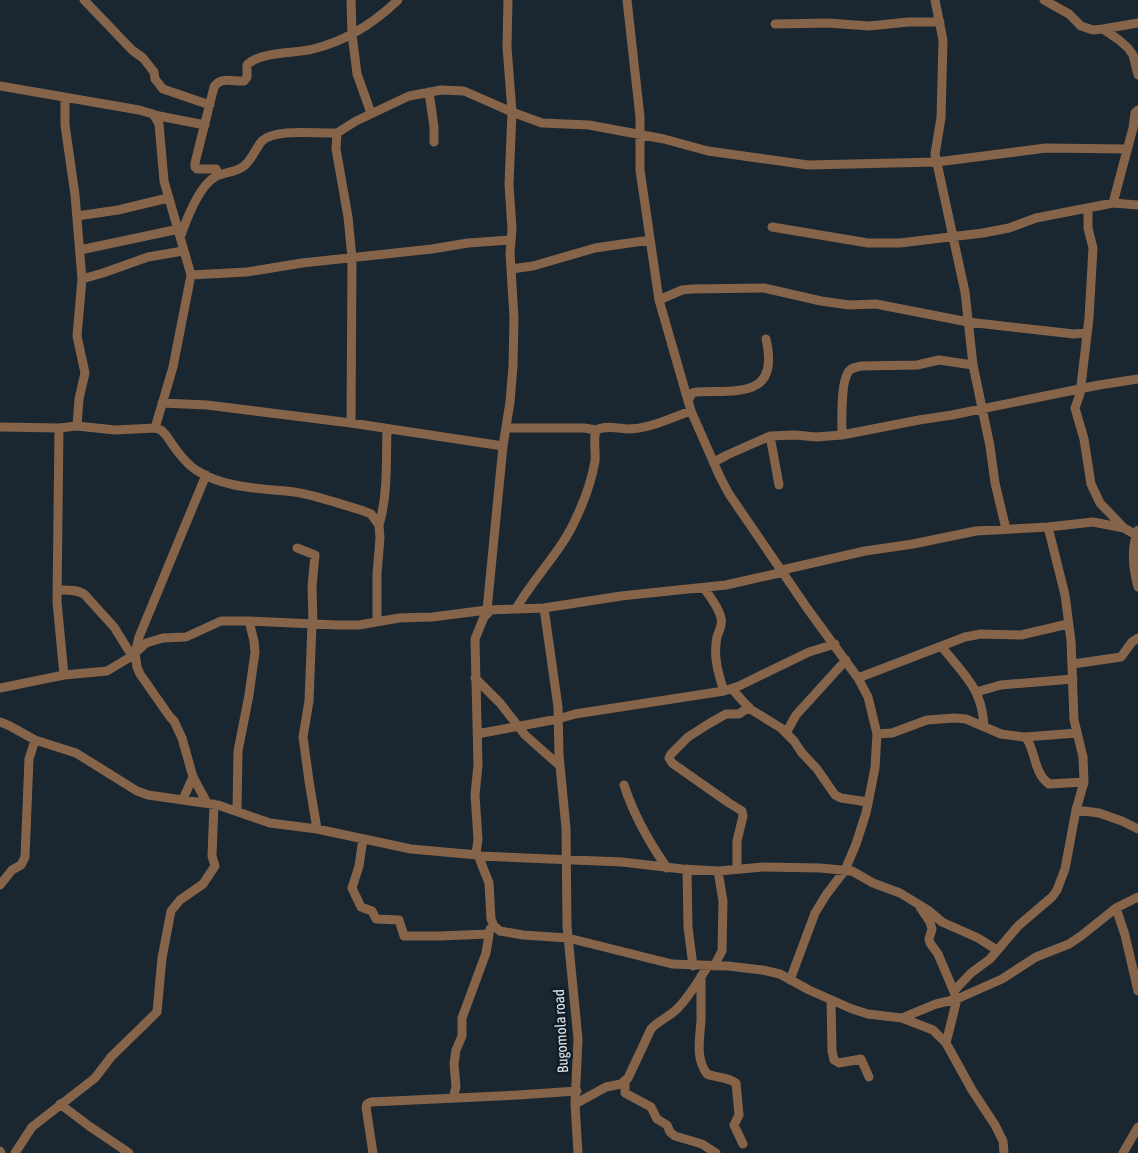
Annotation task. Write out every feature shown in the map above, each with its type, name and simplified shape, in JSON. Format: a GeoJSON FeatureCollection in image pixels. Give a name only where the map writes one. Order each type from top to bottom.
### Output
{"type":"FeatureCollection","features":[{"type":"Feature","properties":{"kind":"street"},"geometry":{"type":"LineString","coordinates":[[84,0],[132,50],[143,58],[154,72],[155,79],[163,89],[210,105]]}},
{"type":"Feature","properties":{"kind":"street"},"geometry":{"type":"LineString","coordinates":[[351,0],[352,34],[357,74],[371,113]]}},
{"type":"Feature","properties":{"kind":"street"},"geometry":{"type":"LineString","coordinates":[[219,175],[214,168],[197,169],[195,166],[196,153],[217,82],[223,80],[237,82],[246,80],[249,62],[262,57],[312,50],[328,45],[365,28],[385,13],[398,0]]}},
{"type":"Feature","properties":{"kind":"street"},"geometry":{"type":"LineString","coordinates":[[453,1098],[456,1087],[454,1064],[456,1050],[462,1036],[464,1012],[486,953],[491,919],[488,883],[478,855],[475,795],[478,765],[475,639],[489,610],[503,446],[513,366],[514,317],[509,184],[512,112],[507,46],[508,0]]}},
{"type":"Feature","properties":{"kind":"street"},"geometry":{"type":"LineString","coordinates":[[627,0],[640,117],[640,170],[659,300],[691,411],[730,494],[807,608],[858,678],[868,697],[877,734],[875,768],[856,844],[845,870],[815,913],[790,980]]}},
{"type":"Feature","properties":{"kind":"street"},"geometry":{"type":"LineString","coordinates":[[935,0],[943,40],[942,113],[936,146],[937,162],[965,292],[973,365],[990,446],[995,483],[1006,529]]}},
{"type":"Feature","properties":{"kind":"street"},"geometry":{"type":"LineString","coordinates":[[1044,0],[1069,14],[1081,26],[1093,30],[1103,30],[1138,23]]}},
{"type":"Feature","properties":{"kind":"street"},"geometry":{"type":"LineString","coordinates":[[775,24],[828,23],[869,26],[908,22],[940,22]]}},
{"type":"Feature","properties":{"kind":"street"},"geometry":{"type":"LineString","coordinates":[[1103,30],[1128,48],[1136,64],[1138,75]]}},
{"type":"Feature","properties":{"kind":"street"},"geometry":{"type":"LineString","coordinates":[[0,86],[139,110],[154,115],[205,125]]}},
{"type":"Feature","properties":{"kind":"street"},"geometry":{"type":"LineString","coordinates":[[180,232],[200,193],[212,179],[245,165],[258,146],[267,137],[291,133],[336,133],[371,113],[409,96],[456,89],[464,90],[512,112],[542,123],[589,125],[639,136],[664,139],[708,151],[808,164],[937,162],[1046,148],[1126,149]]}},
{"type":"Feature","properties":{"kind":"street"},"geometry":{"type":"LineString","coordinates":[[428,92],[434,127],[434,142]]}},
{"type":"Feature","properties":{"kind":"street"},"geometry":{"type":"LineString","coordinates":[[65,98],[66,134],[82,279],[77,336],[84,379],[77,426]]}},
{"type":"Feature","properties":{"kind":"street"},"geometry":{"type":"LineString","coordinates":[[1113,202],[1133,128],[1135,113],[1138,110]]}},
{"type":"Feature","properties":{"kind":"street"},"geometry":{"type":"LineString","coordinates":[[154,115],[157,118],[160,132],[163,170],[168,198],[180,232],[190,275],[172,367],[156,428]]}},
{"type":"Feature","properties":{"kind":"street"},"geometry":{"type":"LineString","coordinates":[[336,133],[336,149],[348,217],[352,258],[351,423]]}},
{"type":"Feature","properties":{"kind":"street"},"geometry":{"type":"LineString","coordinates":[[76,216],[118,210],[168,198]]}},
{"type":"Feature","properties":{"kind":"street"},"geometry":{"type":"LineString","coordinates":[[772,227],[868,243],[900,243],[1009,228],[1036,218],[1113,202],[1138,205]]}},
{"type":"Feature","properties":{"kind":"street"},"geometry":{"type":"LineString","coordinates":[[1088,208],[1088,228],[1093,248],[1087,333],[1080,389],[1075,408],[1084,439],[1091,484],[1100,504],[1124,528]]}},
{"type":"Feature","properties":{"kind":"street"},"geometry":{"type":"LineString","coordinates":[[80,250],[180,232]]}},
{"type":"Feature","properties":{"kind":"street"},"geometry":{"type":"LineString","coordinates":[[190,275],[247,272],[302,263],[468,243],[510,240]]}},
{"type":"Feature","properties":{"kind":"street"},"geometry":{"type":"LineString","coordinates":[[511,269],[533,266],[594,248],[650,240]]}},
{"type":"Feature","properties":{"kind":"street"},"geometry":{"type":"LineString","coordinates":[[82,279],[148,257],[183,251]]}},
{"type":"Feature","properties":{"kind":"street"},"geometry":{"type":"LineString","coordinates":[[659,300],[682,290],[764,288],[821,301],[849,305],[876,304],[968,322],[1058,333],[1087,333]]}},
{"type":"Feature","properties":{"kind":"street"},"geometry":{"type":"LineString","coordinates":[[688,401],[692,393],[696,392],[744,390],[756,386],[762,380],[770,364],[766,339]]}},
{"type":"Feature","properties":{"kind":"street"},"geometry":{"type":"LineString","coordinates":[[842,435],[842,401],[849,371],[853,368],[861,366],[917,365],[939,360],[973,365]]}},
{"type":"Feature","properties":{"kind":"street"},"geometry":{"type":"LineString","coordinates":[[714,462],[770,436],[795,435],[816,437],[842,435],[1138,379]]}},
{"type":"Feature","properties":{"kind":"street"},"geometry":{"type":"LineString","coordinates":[[162,404],[206,405],[351,423],[503,446]]}},
{"type":"Feature","properties":{"kind":"street"},"geometry":{"type":"LineString","coordinates":[[506,428],[584,428],[596,430],[604,427],[648,428],[691,411]]}},
{"type":"Feature","properties":{"kind":"street"},"geometry":{"type":"LineString","coordinates":[[0,427],[59,428],[77,426],[115,430],[156,428],[166,435],[195,470],[206,475],[236,486],[295,493],[361,510],[371,514],[379,525]]}},
{"type":"Feature","properties":{"kind":"street"},"geometry":{"type":"LineString","coordinates":[[59,428],[57,590],[59,635],[64,675]]}},
{"type":"Feature","properties":{"kind":"street"},"geometry":{"type":"LineString","coordinates":[[377,621],[379,525],[385,486],[387,429]]}},
{"type":"Feature","properties":{"kind":"street"},"geometry":{"type":"LineString","coordinates":[[516,609],[558,550],[577,516],[594,464],[596,454],[594,436],[596,430]]}},
{"type":"Feature","properties":{"kind":"street"},"geometry":{"type":"LineString","coordinates":[[770,436],[779,485]]}},
{"type":"Feature","properties":{"kind":"street"},"geometry":{"type":"LineString","coordinates":[[134,655],[144,625],[206,475]]}},
{"type":"Feature","properties":{"kind":"street"},"geometry":{"type":"LineString","coordinates":[[0,688],[64,675],[107,671],[134,655],[141,646],[152,641],[193,635],[221,621],[359,625],[377,621],[489,610],[544,608],[621,596],[726,585],[864,551],[913,544],[976,531],[1048,527],[1093,522],[1124,528],[1137,534],[1134,563],[1138,587]]}},
{"type":"Feature","properties":{"kind":"street"},"geometry":{"type":"LineString","coordinates":[[946,1043],[955,995],[971,973],[990,959],[1018,926],[1052,897],[1057,890],[1065,869],[1076,810],[1084,782],[1084,766],[1073,712],[1073,664],[1065,595],[1048,527]]}},
{"type":"Feature","properties":{"kind":"street"},"geometry":{"type":"LineString","coordinates":[[297,548],[315,554],[308,701],[303,737],[317,829]]}},
{"type":"Feature","properties":{"kind":"street"},"geometry":{"type":"LineString","coordinates":[[704,588],[721,615],[721,626],[717,635],[715,650],[716,665],[728,690],[749,708],[786,733],[817,769],[836,795],[840,798],[868,802]]}},
{"type":"Feature","properties":{"kind":"street"},"geometry":{"type":"LineString","coordinates":[[15,1153],[32,1127],[95,1078],[111,1058],[157,1012],[162,958],[171,911],[180,900],[203,884],[215,867],[212,856],[211,803],[193,777],[177,727],[140,674],[136,667],[134,655],[114,627],[82,592],[57,590]]}},
{"type":"Feature","properties":{"kind":"street","name":"Bugomola road"},"geometry":{"type":"LineString","coordinates":[[544,608],[558,707],[560,766],[566,828],[568,938],[578,1038],[575,1104],[578,1153]]}},
{"type":"Feature","properties":{"kind":"street"},"geometry":{"type":"LineString","coordinates":[[238,810],[238,751],[249,695],[254,652],[254,641],[248,621]]}},
{"type":"Feature","properties":{"kind":"street"},"geometry":{"type":"LineString","coordinates":[[858,678],[965,637],[981,634],[1020,635],[1068,624]]}},
{"type":"Feature","properties":{"kind":"street"},"geometry":{"type":"LineString","coordinates":[[1073,664],[1121,657],[1138,636]]}},
{"type":"Feature","properties":{"kind":"street"},"geometry":{"type":"LineString","coordinates":[[477,734],[592,711],[728,690],[809,652],[834,644]]}},
{"type":"Feature","properties":{"kind":"street"},"geometry":{"type":"LineString","coordinates":[[942,646],[976,692],[982,705],[984,726]]}},
{"type":"Feature","properties":{"kind":"street"},"geometry":{"type":"LineString","coordinates":[[786,733],[796,715],[846,660]]}},
{"type":"Feature","properties":{"kind":"street"},"geometry":{"type":"LineString","coordinates":[[475,678],[500,703],[525,735],[560,766]]}},
{"type":"Feature","properties":{"kind":"street"},"geometry":{"type":"LineString","coordinates":[[976,692],[1001,685],[1073,679]]}},
{"type":"Feature","properties":{"kind":"street"},"geometry":{"type":"LineString","coordinates":[[736,868],[737,841],[743,816],[742,811],[729,804],[672,763],[669,758],[670,754],[698,730],[726,714],[737,715],[749,708]]}},
{"type":"Feature","properties":{"kind":"street"},"geometry":{"type":"LineString","coordinates":[[877,734],[892,733],[927,720],[938,718],[960,718],[1001,734],[1025,737],[1077,733]]}},
{"type":"Feature","properties":{"kind":"street"},"geometry":{"type":"LineString","coordinates":[[0,722],[35,740],[76,753],[137,791],[163,798],[211,803],[238,810],[251,817],[270,823],[317,829],[421,851],[622,862],[667,868],[718,871],[763,867],[845,870],[857,873],[868,881],[895,890],[917,902],[942,922],[978,938],[997,950]]}},
{"type":"Feature","properties":{"kind":"street"},"geometry":{"type":"LineString","coordinates":[[1025,737],[1030,745],[1036,767],[1047,782],[1052,784],[1084,782]]}},
{"type":"Feature","properties":{"kind":"street"},"geometry":{"type":"LineString","coordinates":[[0,886],[25,857],[29,759],[35,740]]}},
{"type":"Feature","properties":{"kind":"street"},"geometry":{"type":"LineString","coordinates":[[183,799],[193,777]]}},
{"type":"Feature","properties":{"kind":"street"},"geometry":{"type":"LineString","coordinates":[[624,786],[642,828],[667,868]]}},
{"type":"Feature","properties":{"kind":"street"},"geometry":{"type":"LineString","coordinates":[[1076,810],[1099,813],[1138,829]]}},
{"type":"Feature","properties":{"kind":"street"},"geometry":{"type":"LineString","coordinates":[[363,839],[359,866],[352,889],[361,907],[372,911],[376,919],[399,920],[404,936],[489,934]]}},
{"type":"Feature","properties":{"kind":"street"},"geometry":{"type":"LineString","coordinates":[[687,869],[688,927],[693,966]]}},
{"type":"Feature","properties":{"kind":"street"},"geometry":{"type":"LineString","coordinates":[[575,1104],[606,1087],[625,1081],[630,1076],[651,1029],[682,1004],[701,976],[722,951],[723,901],[718,871]]}},
{"type":"Feature","properties":{"kind":"street"},"geometry":{"type":"LineString","coordinates":[[902,1018],[955,995],[1002,978],[1036,957],[1069,944],[1094,927],[1116,908],[1138,897]]}},
{"type":"Feature","properties":{"kind":"street"},"geometry":{"type":"LineString","coordinates":[[917,902],[930,922],[932,929],[929,939],[930,943],[938,954],[955,995]]}},
{"type":"Feature","properties":{"kind":"street"},"geometry":{"type":"LineString","coordinates":[[1116,908],[1125,935],[1138,991]]}},
{"type":"Feature","properties":{"kind":"street"},"geometry":{"type":"LineString","coordinates":[[491,919],[495,928],[500,931],[523,935],[568,938],[672,964],[762,970],[780,974],[831,1000],[868,1014],[902,1018],[933,1030],[946,1043],[972,1090],[995,1125],[1003,1141],[1004,1153]]}},
{"type":"Feature","properties":{"kind":"street"},"geometry":{"type":"LineString","coordinates":[[701,976],[701,1023],[698,1045],[700,1059],[707,1074],[717,1078],[732,1080],[736,1083],[739,1115],[734,1126],[743,1144]]}},
{"type":"Feature","properties":{"kind":"street"},"geometry":{"type":"LineString","coordinates":[[831,1000],[832,1051],[834,1060],[839,1063],[860,1059],[869,1077]]}},
{"type":"Feature","properties":{"kind":"street"},"geometry":{"type":"LineString","coordinates":[[625,1081],[625,1093],[651,1107],[657,1120],[667,1125],[675,1136],[697,1142],[716,1153]]}},
{"type":"Feature","properties":{"kind":"street"},"geometry":{"type":"LineString","coordinates":[[373,1153],[366,1107],[370,1102],[576,1091]]}},
{"type":"Feature","properties":{"kind":"street"},"geometry":{"type":"LineString","coordinates":[[60,1104],[88,1126],[130,1153]]}},
{"type":"Feature","properties":{"kind":"street"},"geometry":{"type":"LineString","coordinates":[[1123,1153],[1138,1126]]}}]}
